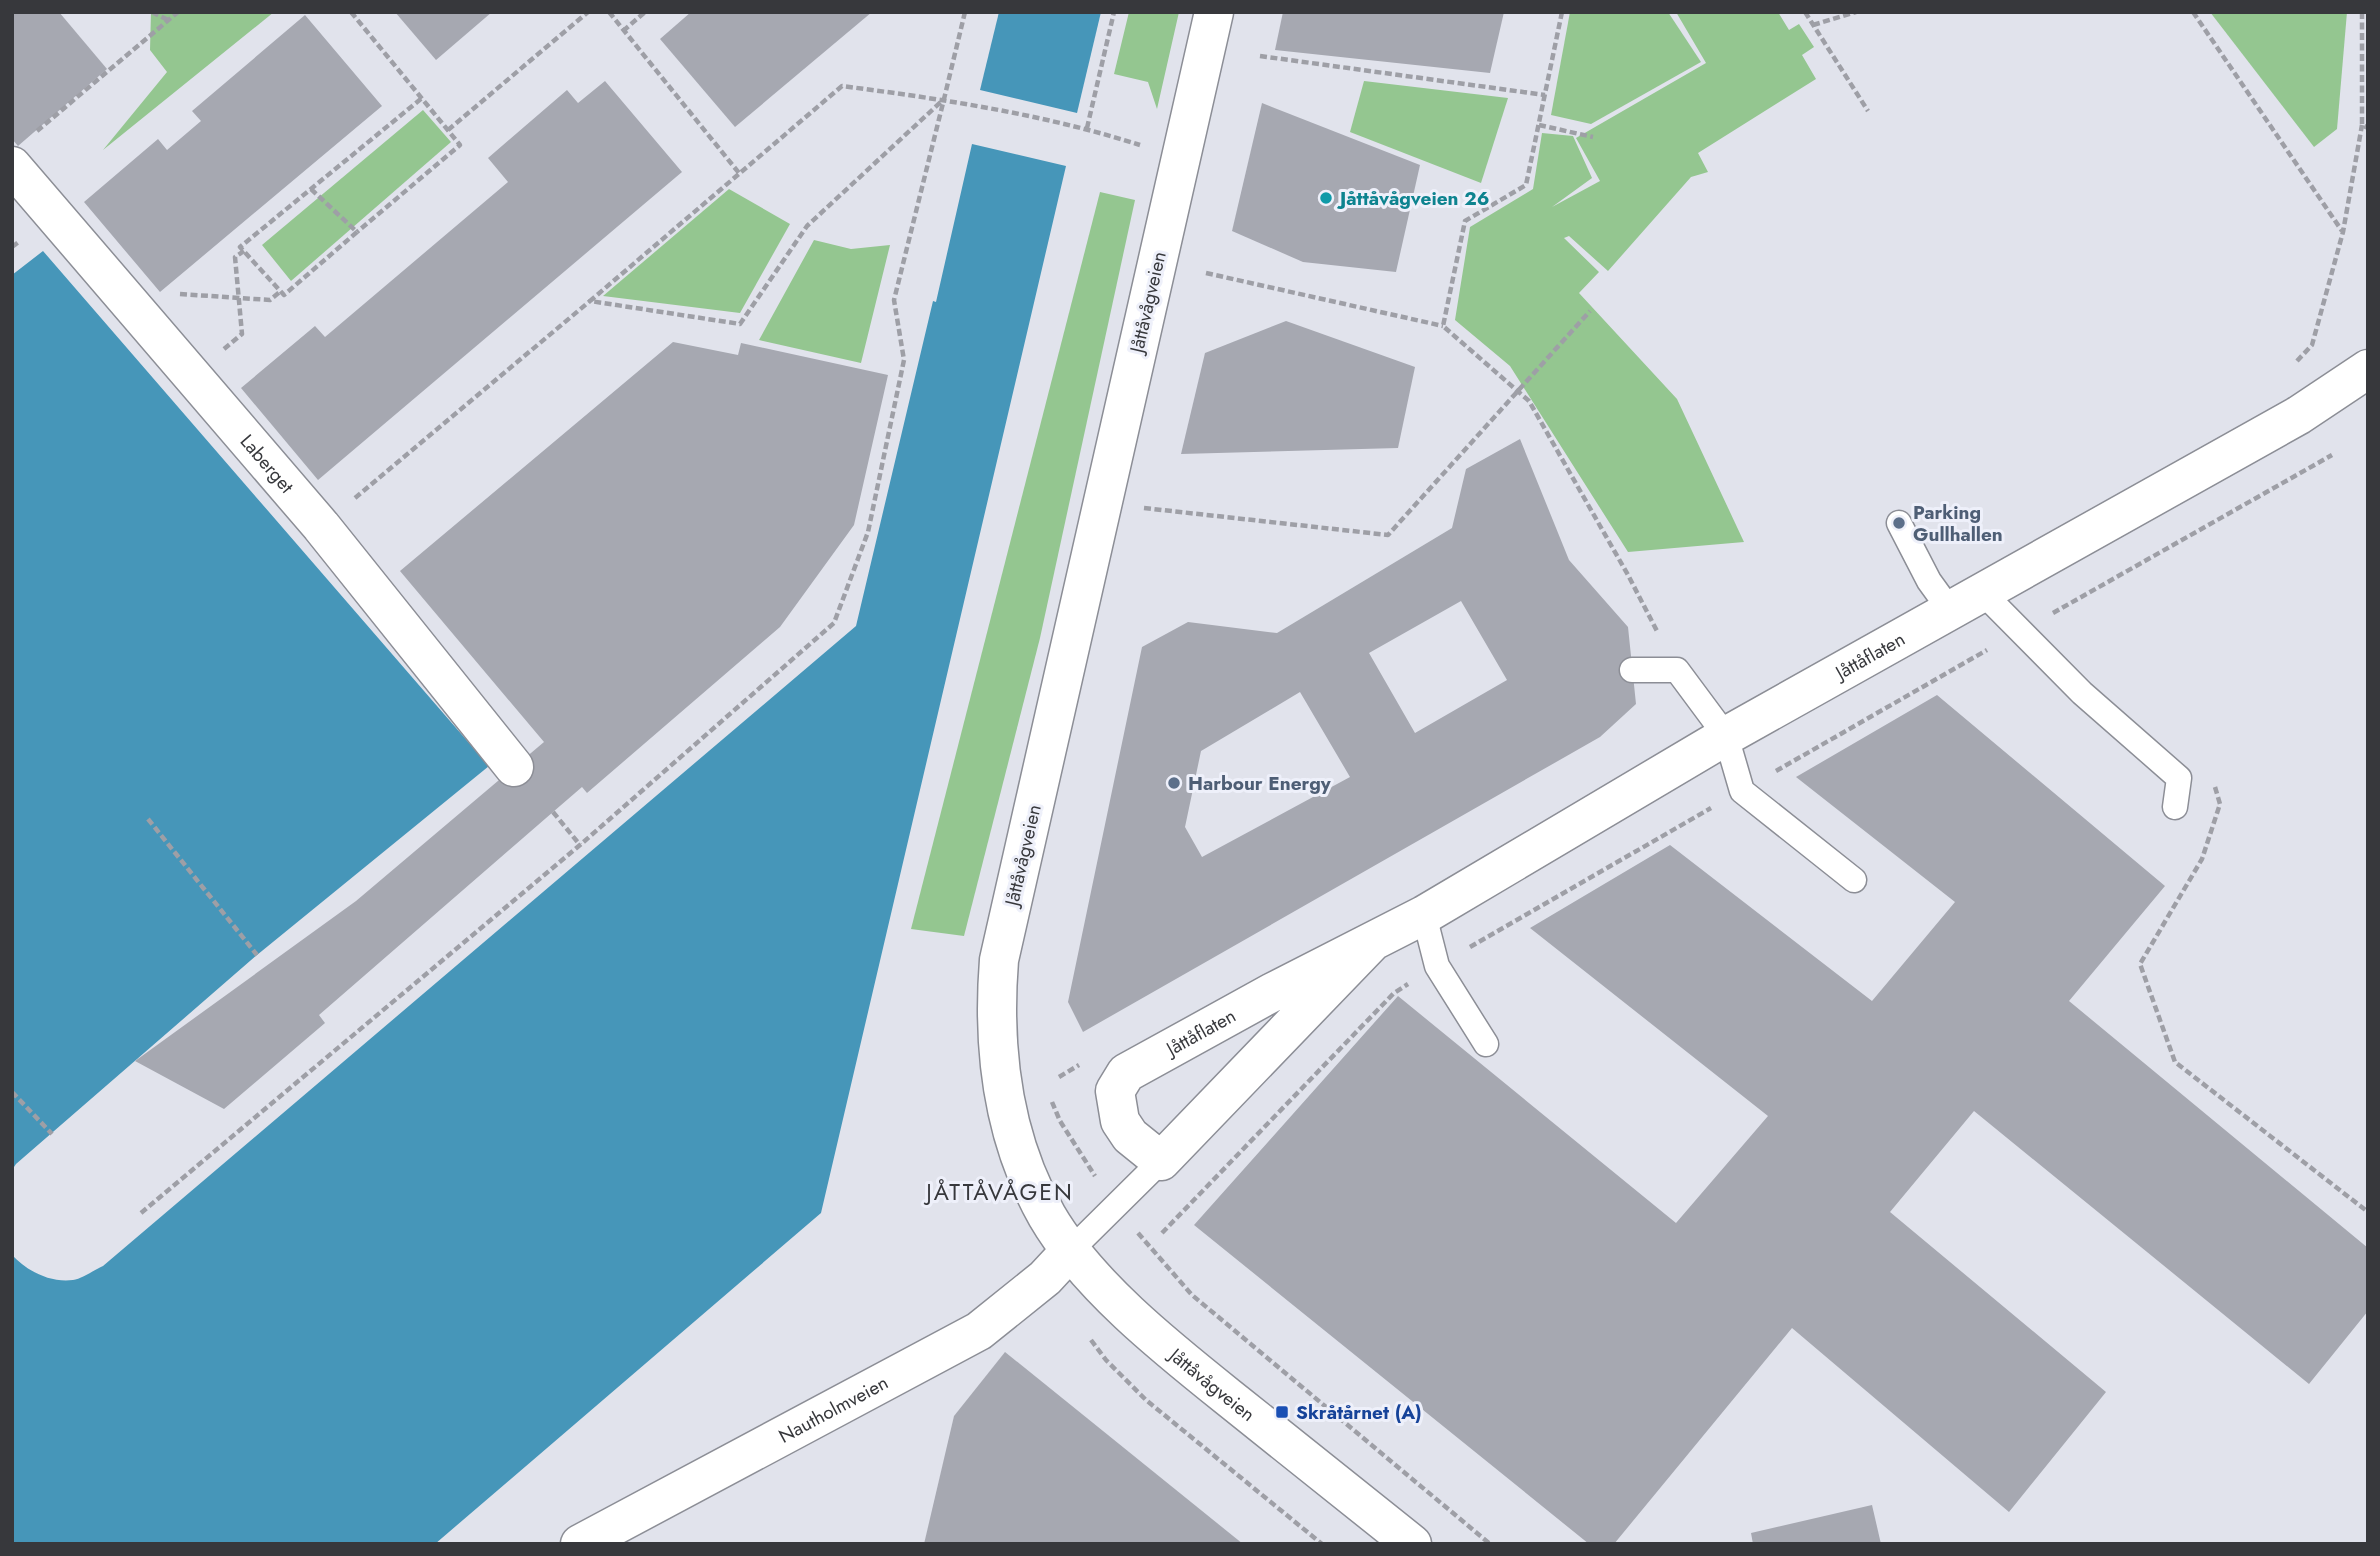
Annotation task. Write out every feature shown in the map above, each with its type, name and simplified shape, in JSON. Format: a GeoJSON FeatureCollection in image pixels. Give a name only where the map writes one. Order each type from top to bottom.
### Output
{"type":"FeatureCollection","features":[{"type":"Feature","properties":{"kind":"street","name":"Jåttåvågveien"},"geometry":{"type":"LineString","coordinates":[[1214,12],[999,960],[997,1052],[1004,1099],[1015,1144],[1031,1185],[1048,1217],[1071,1250],[1105,1289],[1168,1349],[1412,1544]]}},
{"type":"Feature","properties":{"kind":"street","name":"Laberget"},"geometry":{"type":"LineString","coordinates":[[12,166],[321,526],[514,767]]}},
{"type":"Feature","properties":{"kind":"street","name":"Jåttåflaten"},"geometry":{"type":"LineString","coordinates":[[1372,942],[1161,1161],[1130,1136],[1119,1121],[1115,1091],[1126,1073],[1273,992],[1424,915],[1726,736],[2298,415],[2368,369]]}},
{"type":"Feature","properties":{"kind":"street","name":"Nautholmveien"},"geometry":{"type":"LineString","coordinates":[[580,1544],[979,1331],[1045,1278],[1071,1250]]}},
{"type":"Feature","properties":{"kind":"lane"},"geometry":{"type":"LineString","coordinates":[[1899,523],[1929,581],[1966,601],[2082,693],[2179,778],[2175,807]]}},
{"type":"Feature","properties":{"kind":"lane"},"geometry":{"type":"LineString","coordinates":[[1632,670],[1677,670],[1726,736],[1742,791],[1854,880]]}},
{"type":"Feature","properties":{"kind":"lane"},"geometry":{"type":"LineString","coordinates":[[1424,915],[1437,967],[1486,1044]]}},
{"type":"Feature","properties":{"kind":"lane","name":"Jåttåflaten"},"geometry":{"type":"LineString","coordinates":[[1071,1250],[1161,1161]]}},
{"type":"Feature","properties":{"kind":"path"},"geometry":{"type":"LineString","coordinates":[[152,12],[168,20]]}},
{"type":"Feature","properties":{"kind":"path"},"geometry":{"type":"LineString","coordinates":[[33,134],[178,12]]}},
{"type":"Feature","properties":{"kind":"path"},"geometry":{"type":"LineString","coordinates":[[351,12],[460,145],[284,295],[240,247],[422,99]]}},
{"type":"Feature","properties":{"kind":"path"},"geometry":{"type":"LineString","coordinates":[[448,130],[588,12]]}},
{"type":"Feature","properties":{"kind":"path"},"geometry":{"type":"LineString","coordinates":[[609,12],[739,173]]}},
{"type":"Feature","properties":{"kind":"path"},"geometry":{"type":"LineString","coordinates":[[623,31],[645,12]]}},
{"type":"Feature","properties":{"kind":"path"},"geometry":{"type":"LineString","coordinates":[[141,1213],[580,845],[834,623],[868,533],[888,440],[904,360],[894,300],[965,12]]}},
{"type":"Feature","properties":{"kind":"path"},"geometry":{"type":"LineString","coordinates":[[1087,128],[1114,12]]}},
{"type":"Feature","properties":{"kind":"path"},"geometry":{"type":"LineString","coordinates":[[1443,327],[1465,221],[1526,185],[1562,12]]}},
{"type":"Feature","properties":{"kind":"path"},"geometry":{"type":"LineString","coordinates":[[1804,12],[1868,111]]}},
{"type":"Feature","properties":{"kind":"path"},"geometry":{"type":"LineString","coordinates":[[1813,26],[1856,12]]}},
{"type":"Feature","properties":{"kind":"path"},"geometry":{"type":"LineString","coordinates":[[2193,12],[2343,232]]}},
{"type":"Feature","properties":{"kind":"path"},"geometry":{"type":"LineString","coordinates":[[2294,365],[2312,345],[2343,232],[2362,125],[2362,12]]}},
{"type":"Feature","properties":{"kind":"path"},"geometry":{"type":"LineString","coordinates":[[1260,56],[1545,96]]}},
{"type":"Feature","properties":{"kind":"path"},"geometry":{"type":"LineString","coordinates":[[321,526],[842,86],[944,99],[1087,128],[1147,147]]}},
{"type":"Feature","properties":{"kind":"path"},"geometry":{"type":"LineString","coordinates":[[590,301],[740,324],[807,226],[944,99]]}},
{"type":"Feature","properties":{"kind":"path"},"geometry":{"type":"LineString","coordinates":[[1539,125],[1593,136]]}},
{"type":"Feature","properties":{"kind":"path"},"geometry":{"type":"LineString","coordinates":[[2362,125],[2368,128]]}},
{"type":"Feature","properties":{"kind":"path"},"geometry":{"type":"LineString","coordinates":[[311,189],[357,232]]}},
{"type":"Feature","properties":{"kind":"path"},"geometry":{"type":"LineString","coordinates":[[242,334],[236,257],[244,251]]}},
{"type":"Feature","properties":{"kind":"path"},"geometry":{"type":"LineString","coordinates":[[1206,273],[1443,327],[1529,401],[1628,575],[1677,670]]}},
{"type":"Feature","properties":{"kind":"path"},"geometry":{"type":"LineString","coordinates":[[172,293],[270,300],[281,291]]}},
{"type":"Feature","properties":{"kind":"path"},"geometry":{"type":"LineString","coordinates":[[1143,508],[1388,535],[1590,311]]}},
{"type":"Feature","properties":{"kind":"path"},"geometry":{"type":"LineString","coordinates":[[2053,612],[2063,622]]}},
{"type":"Feature","properties":{"kind":"path"},"geometry":{"type":"LineString","coordinates":[[2214,782],[2220,804],[2202,859],[2140,964],[2144,976],[2175,1062],[2368,1212]]}},
{"type":"Feature","properties":{"kind":"path"},"geometry":{"type":"LineString","coordinates":[[553,812],[580,845]]}},
{"type":"Feature","properties":{"kind":"path"},"geometry":{"type":"LineString","coordinates":[[148,819],[257,955]]}},
{"type":"Feature","properties":{"kind":"path"},"geometry":{"type":"LineString","coordinates":[[1059,1077],[1083,1063]]}},
{"type":"Feature","properties":{"kind":"path"},"geometry":{"type":"LineString","coordinates":[[12,1092],[52,1134]]}},
{"type":"Feature","properties":{"kind":"path"},"geometry":{"type":"LineString","coordinates":[[1051,1099],[1060,1121],[1116,1206],[1192,1295],[1490,1544]]}},
{"type":"Feature","properties":{"kind":"path"},"geometry":{"type":"LineString","coordinates":[[1085,1332],[1106,1360],[1146,1400],[1322,1544]]}},
{"type":"Feature","properties":{"kind":"green space"},"geometry":{"type":"Polygon","coordinates":[[[151,12],[274,12],[103,150],[167,72],[150,50],[151,12]]]}},
{"type":"Feature","properties":{"kind":"green space"},"geometry":{"type":"Polygon","coordinates":[[[1129,12],[1179,12],[1157,109],[1148,82],[1114,74],[1129,12]]]}},
{"type":"Feature","properties":{"kind":"green space"},"geometry":{"type":"Polygon","coordinates":[[[1570,12],[1668,12],[1701,62],[1591,124],[1551,115],[1570,12]]]}},
{"type":"Feature","properties":{"kind":"green space"},"geometry":{"type":"Polygon","coordinates":[[[1676,12],[1778,12],[1789,30],[1799,24],[1814,47],[1802,55],[1816,79],[1698,153],[1708,172],[1691,177],[1608,271],[1569,236],[1564,238],[1599,272],[1579,293],[1677,399],[1744,542],[1628,552],[1510,366],[1455,320],[1470,227],[1533,189],[1542,133],[1573,136],[1592,178],[1552,207],[1600,181],[1576,138],[1706,63],[1676,12]]]}},
{"type":"Feature","properties":{"kind":"green space"},"geometry":{"type":"Polygon","coordinates":[[[2210,12],[2347,12],[2337,129],[2314,147],[2210,12]]]}},
{"type":"Feature","properties":{"kind":"green space"},"geometry":{"type":"Polygon","coordinates":[[[1364,81],[1508,98],[1481,183],[1350,132],[1364,81]]]}},
{"type":"Feature","properties":{"kind":"green space"},"geometry":{"type":"Polygon","coordinates":[[[423,110],[451,142],[291,281],[262,245],[423,110]]]}},
{"type":"Feature","properties":{"kind":"green space"},"geometry":{"type":"Polygon","coordinates":[[[729,189],[790,224],[740,313],[603,296],[729,189]]]}},
{"type":"Feature","properties":{"kind":"green space"},"geometry":{"type":"Polygon","coordinates":[[[1100,192],[1135,200],[1040,638],[964,936],[911,929],[1100,192]]]}},
{"type":"Feature","properties":{"kind":"green space"},"geometry":{"type":"Polygon","coordinates":[[[814,240],[851,249],[890,245],[861,363],[759,340],[814,240]]]}},
{"type":"Feature","properties":{"kind":"water"},"geometry":{"type":"Polygon","coordinates":[[[999,12],[1101,12],[1077,113],[980,90],[999,12]]]}},
{"type":"Feature","properties":{"kind":"water"},"geometry":{"type":"Polygon","coordinates":[[[972,144],[1066,166],[821,1213],[435,1544],[12,1544],[12,1255],[32,1271],[56,1280],[77,1279],[103,1266],[856,626],[972,144]]]}},
{"type":"Feature","properties":{"kind":"water"},"geometry":{"type":"Polygon","coordinates":[[[43,251],[489,766],[257,955],[12,1170],[12,275],[43,251]]]}},
{"type":"Feature","properties":{"kind":"building"},"geometry":{"type":"Polygon","coordinates":[[[12,12],[59,12],[107,69],[18,146],[12,139],[12,12]]]}},
{"type":"Feature","properties":{"kind":"building"},"geometry":{"type":"Polygon","coordinates":[[[395,12],[492,12],[436,60],[395,12]]]}},
{"type":"Feature","properties":{"kind":"building"},"geometry":{"type":"Polygon","coordinates":[[[691,12],[872,12],[735,127],[660,39],[691,12]]]}},
{"type":"Feature","properties":{"kind":"building"},"geometry":{"type":"Polygon","coordinates":[[[1283,12],[1504,12],[1490,73],[1275,50],[1283,12]]]}},
{"type":"Feature","properties":{"kind":"building"},"geometry":{"type":"Polygon","coordinates":[[[305,15],[382,106],[160,292],[84,202],[158,139],[167,150],[201,121],[192,111],[305,15]]]}},
{"type":"Feature","properties":{"kind":"building"},"geometry":{"type":"Polygon","coordinates":[[[605,81],[682,172],[318,480],[241,388],[315,326],[325,337],[508,182],[488,158],[567,90],[578,103],[605,81]]]}},
{"type":"Feature","properties":{"kind":"building","name":"Jåttåvågveien 26"},"geometry":{"type":"Polygon","coordinates":[[[1262,103],[1420,165],[1396,272],[1303,262],[1232,231],[1262,103]]]}},
{"type":"Feature","properties":{"kind":"building"},"geometry":{"type":"Polygon","coordinates":[[[1286,321],[1415,367],[1398,448],[1181,454],[1205,353],[1286,321]]]}},
{"type":"Feature","properties":{"kind":"building"},"geometry":{"type":"Polygon","coordinates":[[[673,342],[738,355],[741,343],[888,375],[854,525],[780,627],[587,793],[582,787],[553,812],[319,1015],[325,1023],[224,1109],[135,1061],[356,901],[544,742],[400,571],[673,342]]]}},
{"type":"Feature","properties":{"kind":"building"},"geometry":{"type":"Polygon","coordinates":[[[1520,439],[1569,560],[1628,627],[1636,704],[1600,737],[1083,1032],[1068,1002],[1142,647],[1188,622],[1277,633],[1452,528],[1466,469],[1520,439]],[[1461,601],[1369,653],[1415,733],[1507,680],[1461,601]],[[1300,692],[1201,751],[1185,827],[1202,857],[1350,777],[1300,692]]]}},
{"type":"Feature","properties":{"kind":"building"},"geometry":{"type":"Polygon","coordinates":[[[1937,695],[2165,886],[2069,1001],[2368,1248],[2368,1311],[2309,1384],[1974,1111],[1890,1212],[2106,1392],[2009,1512],[1792,1328],[1614,1544],[1589,1544],[1194,1225],[1398,996],[1676,1223],[1768,1116],[1530,928],[1670,845],[1872,1001],[1955,902],[1796,777],[1937,695]]]}},
{"type":"Feature","properties":{"kind":"building"},"geometry":{"type":"Polygon","coordinates":[[[1005,1352],[1243,1544],[924,1544],[954,1416],[1005,1352]]]}},
{"type":"Feature","properties":{"kind":"building"},"geometry":{"type":"Polygon","coordinates":[[[1872,1505],[1881,1544],[1753,1544],[1751,1533],[1872,1505]]]}},
{"type":"Feature","properties":{"kind":"place","name":"Jåttåvågveien 26"},"geometry":{"type":"Point","coordinates":[1326,198]}},
{"type":"Feature","properties":{"kind":"place","name":"Parking Gullhallen"},"geometry":{"type":"Point","coordinates":[1899,523]}},
{"type":"Feature","properties":{"kind":"place","name":"Harbour Energy"},"geometry":{"type":"Point","coordinates":[1174,783]}},
{"type":"Feature","properties":{"kind":"place","name":"Skråtårnet (A)"},"geometry":{"type":"Point","coordinates":[1282,1412]}},
{"type":"Feature","properties":{"kind":"district","name":"JÅTTÅVÅGEN"},"geometry":{"type":"Point","coordinates":[1000,1192]}}]}
